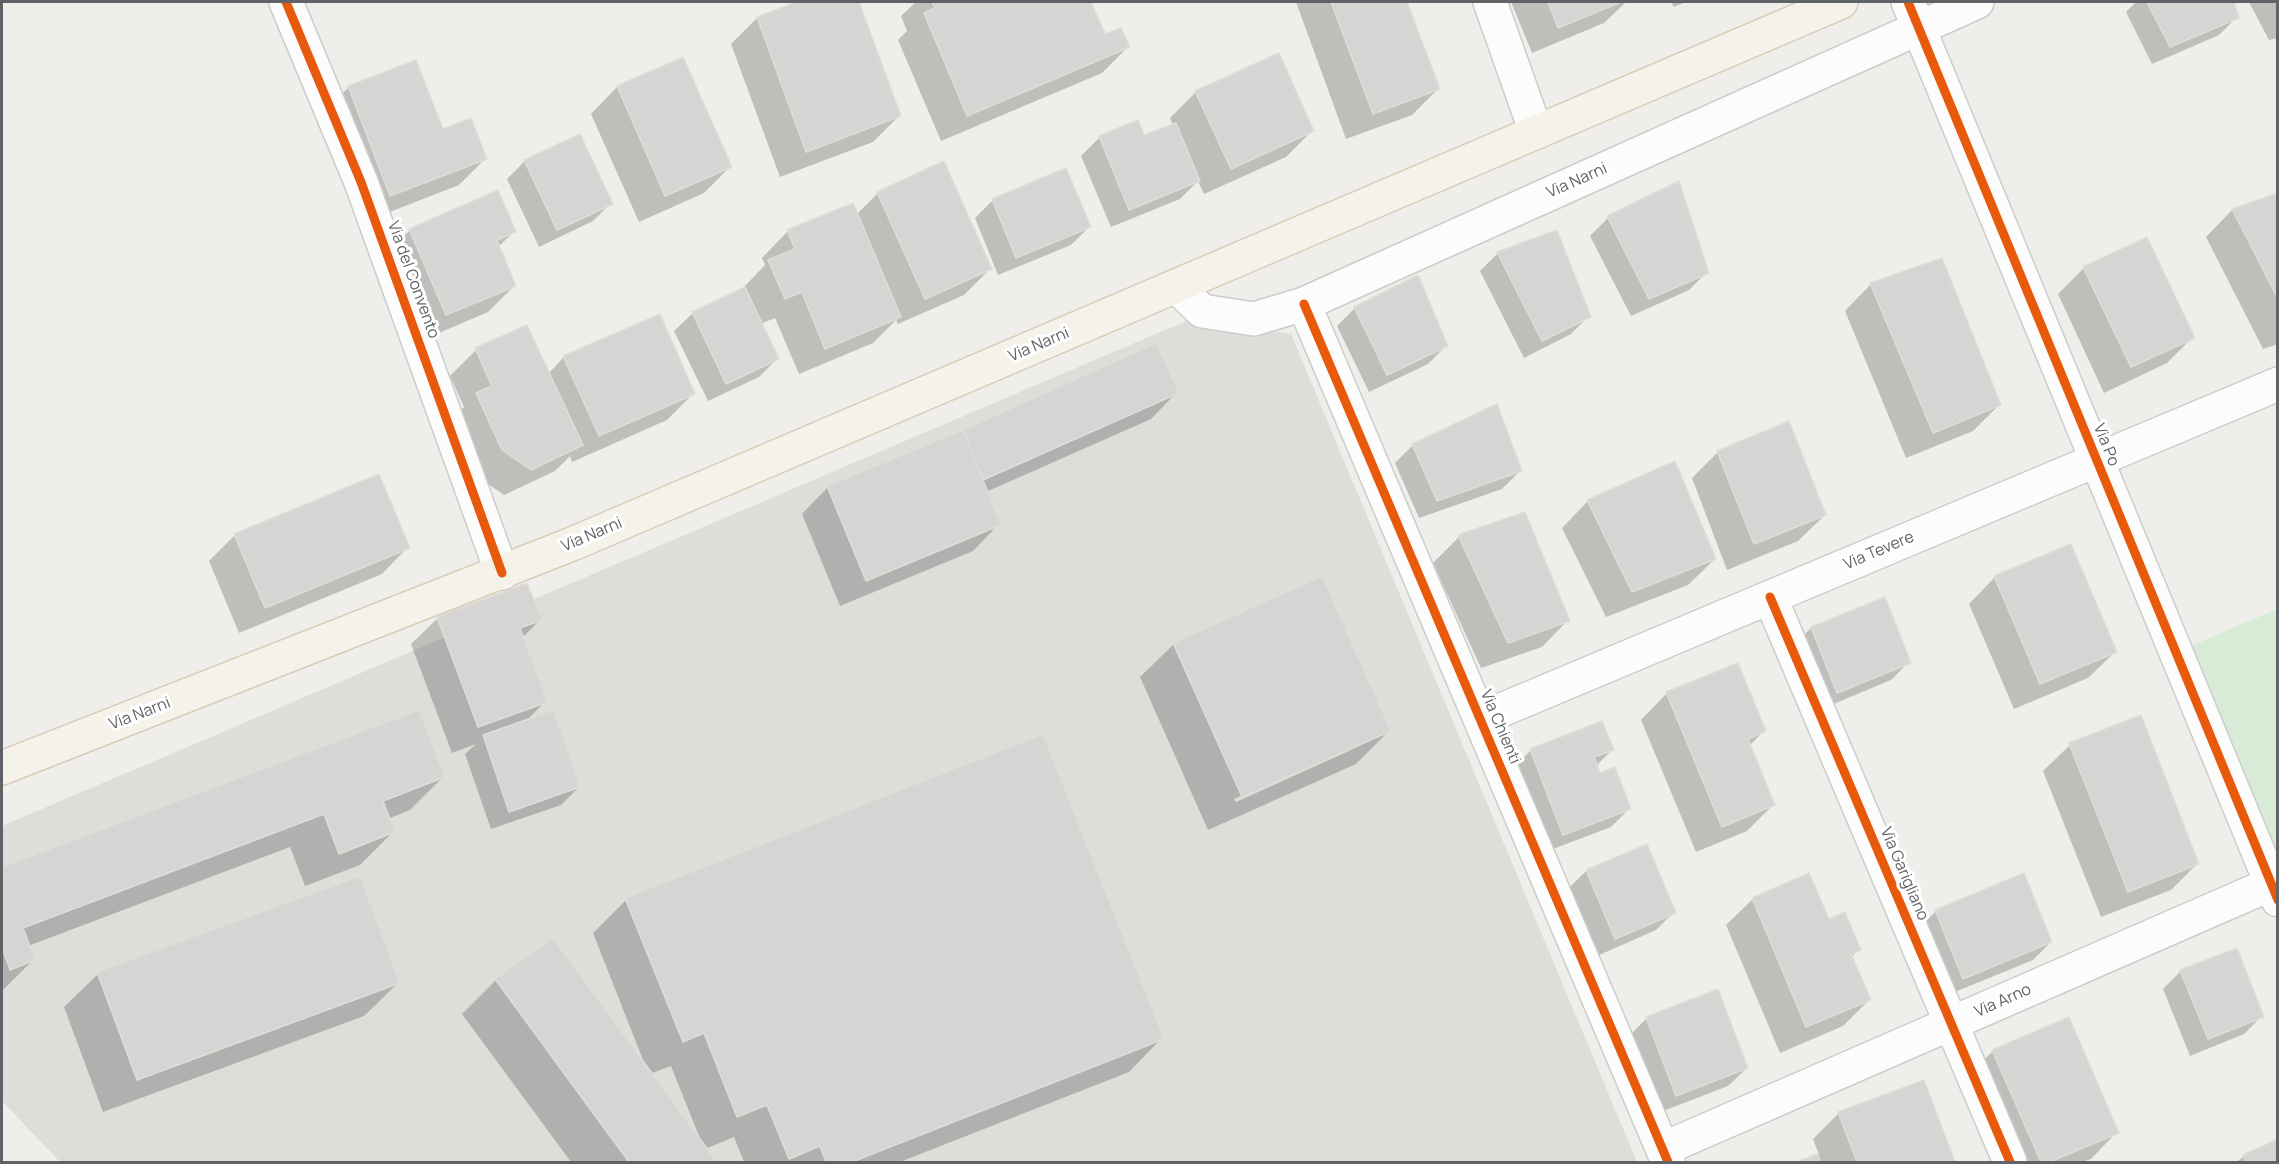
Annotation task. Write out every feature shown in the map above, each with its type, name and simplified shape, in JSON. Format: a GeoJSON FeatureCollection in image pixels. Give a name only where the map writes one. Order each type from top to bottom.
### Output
{"type":"FeatureCollection","features":[{"type":"Feature","properties":{"kind":"main road","name":"Via Narni"},"geometry":{"type":"LineString","coordinates":[[2,768],[502,573],[1841,2]]}},
{"type":"Feature","properties":{"kind":"street","name":"Via del Convento"},"geometry":{"type":"LineString","coordinates":[[286,2],[361,182],[502,573]]}},
{"type":"Feature","properties":{"kind":"street"},"geometry":{"type":"LineString","coordinates":[[1490,2],[1536,132]]}},
{"type":"Feature","properties":{"kind":"street","name":"Via Narni"},"geometry":{"type":"LineString","coordinates":[[1176,286],[1202,311],[1254,319],[1304,304],[1913,15],[1977,2]]}},
{"type":"Feature","properties":{"kind":"street","name":"Via Po"},"geometry":{"type":"LineString","coordinates":[[1913,15],[2275,888]]}},
{"type":"Feature","properties":{"kind":"street","name":"Via Chienti"},"geometry":{"type":"LineString","coordinates":[[1304,304],[1665,1156]]}},
{"type":"Feature","properties":{"kind":"street","name":"Via Tevere"},"geometry":{"type":"LineString","coordinates":[[1480,719],[2277,384]]}},
{"type":"Feature","properties":{"kind":"street","name":"Via Garigliano"},"geometry":{"type":"LineString","coordinates":[[1770,597],[2010,1162]]}},
{"type":"Feature","properties":{"kind":"street","name":"Via Arno"},"geometry":{"type":"LineString","coordinates":[[1665,1156],[1951,1023],[2275,888]]}},
{"type":"Feature","properties":{"kind":"shaded area"},"geometry":{"type":"Polygon","coordinates":[[[1191,319],[1291,334],[1637,1162],[60,1162],[2,1101],[2,826],[1191,319]]]}},
{"type":"Feature","properties":{"kind":"green space"},"geometry":{"type":"Polygon","coordinates":[[[2277,609],[2278,850],[2273,852],[2191,646],[2277,609]]]}},
{"type":"Feature","properties":{"kind":"building"},"geometry":{"type":"Polygon","coordinates":[[[797,2],[859,2],[901,116],[806,152],[757,17],[797,2]]]}},
{"type":"Feature","properties":{"kind":"building"},"geometry":{"type":"Polygon","coordinates":[[[932,2],[1091,2],[1105,34],[1121,28],[1130,47],[967,116],[924,13],[935,8],[932,2]]]}},
{"type":"Feature","properties":{"kind":"building"},"geometry":{"type":"Polygon","coordinates":[[[1331,2],[1407,2],[1440,89],[1373,114],[1331,2]]]}},
{"type":"Feature","properties":{"kind":"building"},"geometry":{"type":"Polygon","coordinates":[[[1548,2],[1621,2],[1558,28],[1548,2]]]}},
{"type":"Feature","properties":{"kind":"building"},"geometry":{"type":"Polygon","coordinates":[[[2147,2],[2234,2],[2239,18],[2170,47],[2147,2]]]}},
{"type":"Feature","properties":{"kind":"building"},"geometry":{"type":"Polygon","coordinates":[[[1279,53],[1314,131],[1231,169],[1195,91],[1279,53]]]}},
{"type":"Feature","properties":{"kind":"building"},"geometry":{"type":"Polygon","coordinates":[[[683,57],[732,167],[665,196],[617,86],[683,57]]]}},
{"type":"Feature","properties":{"kind":"building"},"geometry":{"type":"Polygon","coordinates":[[[416,60],[443,129],[471,118],[487,159],[390,196],[348,86],[416,60]]]}},
{"type":"Feature","properties":{"kind":"building"},"geometry":{"type":"Polygon","coordinates":[[[1138,120],[1144,135],[1176,123],[1200,181],[1129,210],[1099,136],[1138,120]]]}},
{"type":"Feature","properties":{"kind":"building"},"geometry":{"type":"Polygon","coordinates":[[[580,134],[613,204],[557,230],[524,160],[580,134]]]}},
{"type":"Feature","properties":{"kind":"building"},"geometry":{"type":"Polygon","coordinates":[[[944,161],[992,269],[925,299],[877,192],[944,161]]]}},
{"type":"Feature","properties":{"kind":"building"},"geometry":{"type":"Polygon","coordinates":[[[1066,168],[1091,227],[1016,258],[992,199],[1066,168]]]}},
{"type":"Feature","properties":{"kind":"building"},"geometry":{"type":"Polygon","coordinates":[[[1679,181],[1709,273],[1649,299],[1607,216],[1679,181]]]}},
{"type":"Feature","properties":{"kind":"building"},"geometry":{"type":"Polygon","coordinates":[[[498,190],[516,232],[497,240],[516,286],[446,315],[409,229],[498,190]]]}},
{"type":"Feature","properties":{"kind":"building"},"geometry":{"type":"Polygon","coordinates":[[[2278,193],[2278,299],[2232,209],[2278,193]]]}},
{"type":"Feature","properties":{"kind":"building"},"geometry":{"type":"Polygon","coordinates":[[[853,203],[901,317],[825,349],[802,292],[785,299],[768,260],[795,249],[787,230],[853,203]]]}},
{"type":"Feature","properties":{"kind":"building"},"geometry":{"type":"Polygon","coordinates":[[[1557,230],[1591,317],[1542,341],[1497,252],[1557,230]]]}},
{"type":"Feature","properties":{"kind":"building"},"geometry":{"type":"Polygon","coordinates":[[[2147,237],[2195,338],[2131,367],[2083,267],[2147,237]]]}},
{"type":"Feature","properties":{"kind":"building"},"geometry":{"type":"Polygon","coordinates":[[[1942,258],[2001,405],[1933,433],[1870,283],[1942,258]]]}},
{"type":"Feature","properties":{"kind":"building"},"geometry":{"type":"Polygon","coordinates":[[[1418,275],[1448,346],[1387,375],[1354,307],[1418,275]]]}},
{"type":"Feature","properties":{"kind":"building"},"geometry":{"type":"Polygon","coordinates":[[[745,287],[779,359],[726,384],[692,312],[745,287]]]}},
{"type":"Feature","properties":{"kind":"building"},"geometry":{"type":"Polygon","coordinates":[[[660,314],[695,394],[599,436],[563,356],[660,314]]]}},
{"type":"Feature","properties":{"kind":"building"},"geometry":{"type":"Polygon","coordinates":[[[527,325],[583,445],[531,470],[502,450],[476,393],[492,386],[475,348],[527,325]]]}},
{"type":"Feature","properties":{"kind":"building"},"geometry":{"type":"Polygon","coordinates":[[[1156,343],[1179,393],[983,480],[963,430],[1156,343]]]}},
{"type":"Feature","properties":{"kind":"building"},"geometry":{"type":"Polygon","coordinates":[[[1497,404],[1522,471],[1437,501],[1412,444],[1497,404]]]}},
{"type":"Feature","properties":{"kind":"building"},"geometry":{"type":"Polygon","coordinates":[[[1789,421],[1826,515],[1754,544],[1717,451],[1789,421]]]}},
{"type":"Feature","properties":{"kind":"building"},"geometry":{"type":"Polygon","coordinates":[[[963,430],[1001,525],[866,581],[827,486],[963,430]]]}},
{"type":"Feature","properties":{"kind":"building"},"geometry":{"type":"Polygon","coordinates":[[[1675,461],[1716,559],[1632,592],[1587,500],[1675,461]]]}},
{"type":"Feature","properties":{"kind":"building"},"geometry":{"type":"Polygon","coordinates":[[[379,474],[410,548],[265,608],[234,534],[379,474]]]}},
{"type":"Feature","properties":{"kind":"building"},"geometry":{"type":"Polygon","coordinates":[[[1525,512],[1570,621],[1508,643],[1458,535],[1525,512]]]}},
{"type":"Feature","properties":{"kind":"building"},"geometry":{"type":"Polygon","coordinates":[[[2071,544],[2117,652],[2040,684],[1994,576],[2071,544]]]}},
{"type":"Feature","properties":{"kind":"building"},"geometry":{"type":"Polygon","coordinates":[[[1322,576],[1391,731],[1242,797],[1173,643],[1322,576]]]}},
{"type":"Feature","properties":{"kind":"building"},"geometry":{"type":"Polygon","coordinates":[[[527,583],[542,620],[520,628],[548,702],[478,727],[437,617],[527,583]]]}},
{"type":"Feature","properties":{"kind":"building"},"geometry":{"type":"Polygon","coordinates":[[[1885,597],[1911,663],[1837,693],[1811,627],[1885,597]]]}},
{"type":"Feature","properties":{"kind":"building"},"geometry":{"type":"Polygon","coordinates":[[[1738,663],[1766,731],[1748,739],[1775,805],[1722,827],[1666,692],[1738,663]]]}},
{"type":"Feature","properties":{"kind":"building"},"geometry":{"type":"Polygon","coordinates":[[[419,710],[445,777],[383,801],[395,832],[339,854],[324,814],[23,928],[35,960],[10,970],[2,947],[2,867],[419,710]]]}},
{"type":"Feature","properties":{"kind":"building"},"geometry":{"type":"Polygon","coordinates":[[[554,710],[580,787],[509,812],[483,735],[554,710]]]}},
{"type":"Feature","properties":{"kind":"building"},"geometry":{"type":"Polygon","coordinates":[[[2141,715],[2199,864],[2128,892],[2069,743],[2141,715]]]}},
{"type":"Feature","properties":{"kind":"building"},"geometry":{"type":"Polygon","coordinates":[[[1602,721],[1614,750],[1594,757],[1600,773],[1615,767],[1631,809],[1563,835],[1530,749],[1602,721]]]}},
{"type":"Feature","properties":{"kind":"building"},"geometry":{"type":"Polygon","coordinates":[[[1043,734],[1164,1039],[852,1162],[826,1162],[820,1146],[789,1159],[767,1105],[737,1117],[704,1033],[683,1042],[625,898],[1043,734]]]}},
{"type":"Feature","properties":{"kind":"building"},"geometry":{"type":"Polygon","coordinates":[[[1647,844],[1676,913],[1615,939],[1586,870],[1647,844]]]}},
{"type":"Feature","properties":{"kind":"building"},"geometry":{"type":"Polygon","coordinates":[[[1809,873],[1829,919],[1845,912],[1861,950],[1851,954],[1871,1000],[1806,1027],[1752,898],[1809,873]]]}},
{"type":"Feature","properties":{"kind":"building"},"geometry":{"type":"Polygon","coordinates":[[[2024,873],[2052,942],[1963,979],[1935,910],[2024,873]]]}},
{"type":"Feature","properties":{"kind":"building"},"geometry":{"type":"Polygon","coordinates":[[[360,876],[400,983],[137,1080],[97,972],[360,876]]]}},
{"type":"Feature","properties":{"kind":"building"},"geometry":{"type":"Polygon","coordinates":[[[553,938],[717,1162],[629,1162],[495,979],[553,938]]]}},
{"type":"Feature","properties":{"kind":"building"},"geometry":{"type":"Polygon","coordinates":[[[2237,948],[2264,1017],[2208,1039],[2180,970],[2237,948]]]}},
{"type":"Feature","properties":{"kind":"building"},"geometry":{"type":"Polygon","coordinates":[[[1718,989],[1748,1068],[1676,1096],[1646,1017],[1718,989]]]}},
{"type":"Feature","properties":{"kind":"building"},"geometry":{"type":"Polygon","coordinates":[[[2069,1017],[2119,1133],[2049,1162],[2041,1162],[1992,1050],[2069,1017]]]}},
{"type":"Feature","properties":{"kind":"building"},"geometry":{"type":"Polygon","coordinates":[[[1924,1080],[1955,1162],[1857,1162],[1838,1112],[1924,1080]]]}},
{"type":"Feature","properties":{"kind":"building"},"geometry":{"type":"Polygon","coordinates":[[[2278,1139],[2278,1162],[2246,1162],[2243,1155],[2278,1139]]]}},
{"type":"Feature","properties":{"kind":"building"},"geometry":{"type":"Polygon","coordinates":[[[1817,1154],[1821,1162],[1797,1162],[1817,1154]]]}},
{"type":"Feature","properties":{"kind":"cycle path"},"geometry":{"type":"LineString","coordinates":[[286,2],[361,182],[502,573]]}},
{"type":"Feature","properties":{"kind":"cycle path"},"geometry":{"type":"LineString","coordinates":[[1908,2],[2278,900]]}},
{"type":"Feature","properties":{"kind":"cycle path"},"geometry":{"type":"LineString","coordinates":[[1304,304],[1668,1162]]}},
{"type":"Feature","properties":{"kind":"cycle path"},"geometry":{"type":"LineString","coordinates":[[1770,597],[2010,1162]]}}]}
